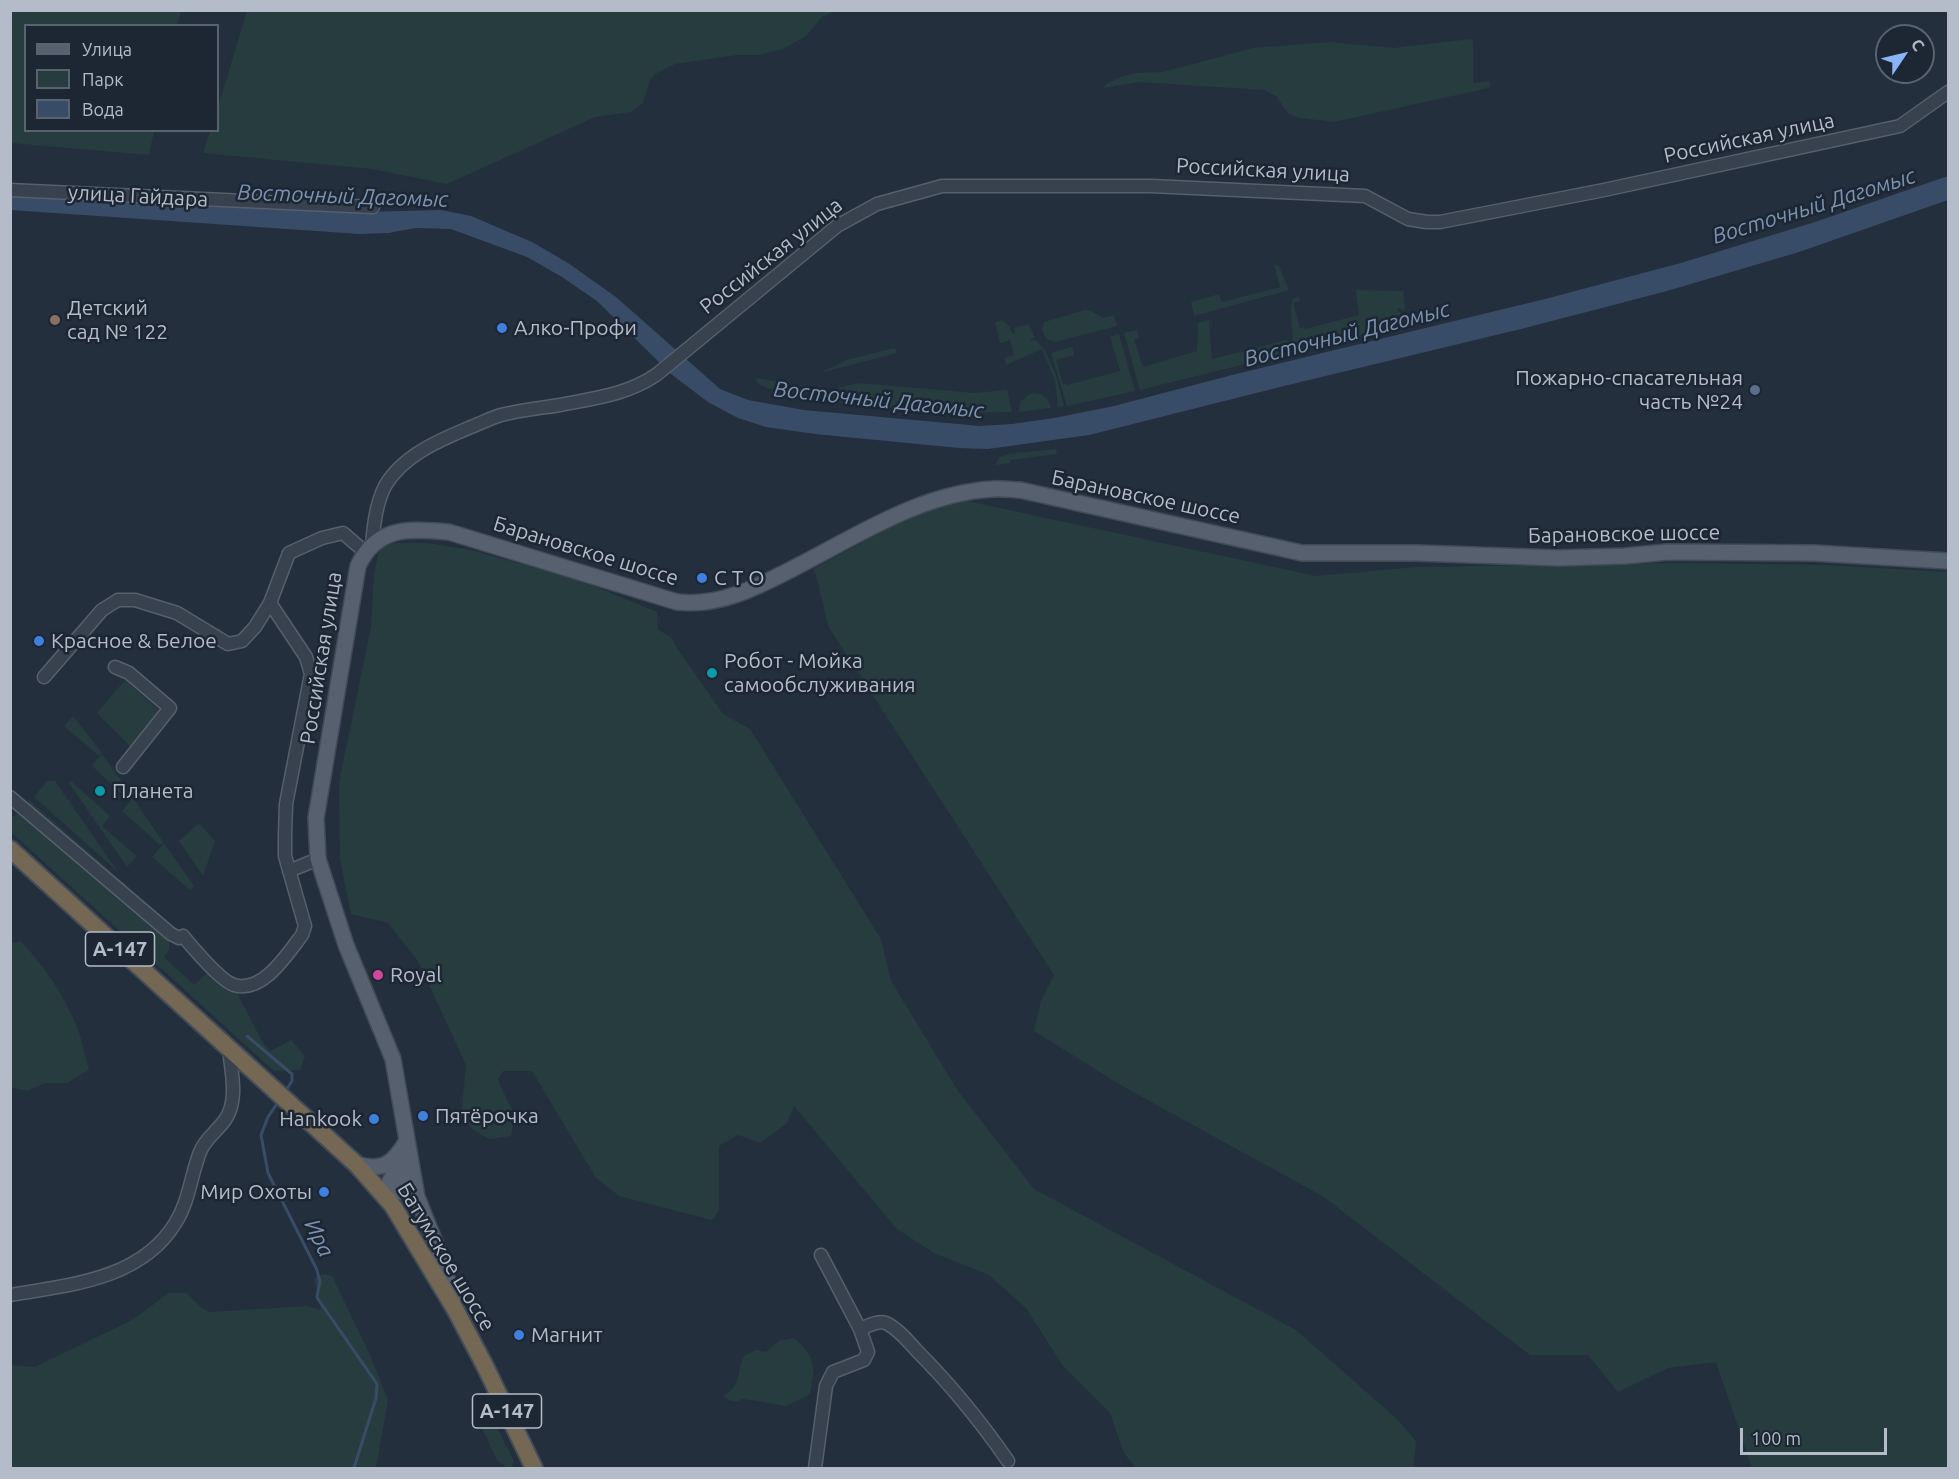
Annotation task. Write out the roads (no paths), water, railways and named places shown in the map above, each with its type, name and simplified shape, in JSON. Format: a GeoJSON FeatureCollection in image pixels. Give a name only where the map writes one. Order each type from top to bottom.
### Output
{"type":"FeatureCollection","features":[{"type":"Feature","properties":{"kind":"highway","name":"Батумское шоссе"},"geometry":{"type":"LineString","coordinates":[[10,849],[296,1108],[356,1164],[386,1196],[455,1310],[534,1468]]}},
{"type":"Feature","properties":{"kind":"main road","name":"Барановское шоссе"},"geometry":{"type":"LineString","coordinates":[[368,548],[396,532],[415,529],[449,531],[677,602],[702,603],[754,589],[904,511],[966,492],[994,489],[1020,490],[1302,553],[1417,553],[1559,558],[1668,552],[1814,553],[1948,561]]}},
{"type":"Feature","properties":{"kind":"main road","name":"Российская улица"},"geometry":{"type":"LineString","coordinates":[[368,548],[358,566],[316,818],[318,859],[346,945],[393,1059],[406,1142]]}},
{"type":"Feature","properties":{"kind":"main road"},"geometry":{"type":"LineString","coordinates":[[356,1164],[367,1167],[383,1166],[394,1160],[406,1142]]}},
{"type":"Feature","properties":{"kind":"main road"},"geometry":{"type":"LineString","coordinates":[[386,1196],[387,1184],[404,1156],[406,1142]]}},
{"type":"Feature","properties":{"kind":"main road","name":"А-147"},"geometry":{"type":"LineString","coordinates":[[406,1142],[417,1197],[443,1262],[455,1310]]}},
{"type":"Feature","properties":{"kind":"street","name":"Российская улица"},"geometry":{"type":"LineString","coordinates":[[368,548],[378,503],[385,487],[393,474],[426,448],[500,415],[610,396],[640,386],[837,226],[877,204],[942,186],[1151,186],[1365,196],[1408,219],[1440,222],[1604,190],[1900,126],[1948,92]]}},
{"type":"Feature","properties":{"kind":"street","name":"улица Гайдара"},"geometry":{"type":"LineString","coordinates":[[10,190],[373,207]]}},
{"type":"Feature","properties":{"kind":"street"},"geometry":{"type":"LineString","coordinates":[[44,677],[102,610],[117,600],[135,600],[177,613],[228,644],[242,641],[255,627],[270,603],[289,552],[322,538],[343,533],[368,548]]}},
{"type":"Feature","properties":{"kind":"street"},"geometry":{"type":"LineString","coordinates":[[10,797],[174,937],[183,936],[232,985],[245,987],[265,979],[302,935],[305,926],[285,856],[286,804],[311,674],[306,657],[270,603]]}},
{"type":"Feature","properties":{"kind":"street"},"geometry":{"type":"LineString","coordinates":[[115,667],[129,673],[170,708],[123,766]]}},
{"type":"Feature","properties":{"kind":"street"},"geometry":{"type":"LineString","coordinates":[[289,871],[318,859]]}},
{"type":"Feature","properties":{"kind":"street"},"geometry":{"type":"LineString","coordinates":[[10,1295],[70,1285],[114,1273],[140,1260],[159,1244],[177,1221],[206,1140],[225,1120],[231,1109],[233,1094],[229,1048]]}},
{"type":"Feature","properties":{"kind":"street"},"geometry":{"type":"LineString","coordinates":[[815,1468],[826,1386],[833,1372],[864,1360],[868,1352],[860,1329],[821,1255]]}},
{"type":"Feature","properties":{"kind":"street"},"geometry":{"type":"LineString","coordinates":[[860,1329],[874,1323],[884,1322],[897,1331],[943,1378],[985,1428],[1008,1461]]}},
{"type":"Feature","properties":{"kind":"water"},"geometry":{"type":"Polygon","coordinates":[[[1948,176],[1948,200],[1799,252],[1667,291],[1089,435],[988,449],[815,434],[766,427],[738,418],[708,402],[671,374],[597,301],[562,277],[527,257],[451,229],[416,228],[388,233],[360,234],[11,210],[10,196],[365,212],[441,210],[471,216],[532,242],[568,263],[616,297],[720,389],[748,400],[804,410],[980,426],[1054,418],[1114,406],[1545,299],[1681,263],[1815,222],[1948,176]]]}},
{"type":"Feature","properties":{"kind":"waterway","name":"Ира"},"geometry":{"type":"LineString","coordinates":[[247,1036],[292,1074],[292,1081],[285,1092]]}},
{"type":"Feature","properties":{"kind":"waterway","name":"Ира"},"geometry":{"type":"LineString","coordinates":[[278,1102],[268,1117],[261,1135],[268,1173],[317,1270],[320,1282],[318,1299],[377,1384],[376,1398],[354,1468]]}},
{"type":"Feature","properties":{"kind":"place","name":"Детский сад № 122"},"geometry":{"type":"Point","coordinates":[55,320]}},
{"type":"Feature","properties":{"kind":"place","name":"Алко-Профи"},"geometry":{"type":"Point","coordinates":[502,328]}},
{"type":"Feature","properties":{"kind":"place","name":"Пожарно-спасательная часть №24"},"geometry":{"type":"Point","coordinates":[1755,390]}},
{"type":"Feature","properties":{"kind":"place","name":"С Т О"},"geometry":{"type":"Point","coordinates":[702,578]}},
{"type":"Feature","properties":{"kind":"place","name":"Красное & Белое"},"geometry":{"type":"Point","coordinates":[39,641]}},
{"type":"Feature","properties":{"kind":"place","name":"Робот - Мойка самообслуживания"},"geometry":{"type":"Point","coordinates":[712,673]}},
{"type":"Feature","properties":{"kind":"place","name":"Планета"},"geometry":{"type":"Point","coordinates":[100,791]}},
{"type":"Feature","properties":{"kind":"place","name":"Royal"},"geometry":{"type":"Point","coordinates":[378,975]}},
{"type":"Feature","properties":{"kind":"place","name":"Пятёрочка"},"geometry":{"type":"Point","coordinates":[423,1116]}},
{"type":"Feature","properties":{"kind":"place","name":"Hankook"},"geometry":{"type":"Point","coordinates":[374,1119]}},
{"type":"Feature","properties":{"kind":"place","name":"Мир Охоты"},"geometry":{"type":"Point","coordinates":[324,1192]}},
{"type":"Feature","properties":{"kind":"place","name":"Магнит"},"geometry":{"type":"Point","coordinates":[519,1335]}},
{"type":"Feature","properties":{"kind":"water label","name":"Восточный Дагомыс"},"geometry":{"type":"Point","coordinates":[343,196]}},
{"type":"Feature","properties":{"kind":"water label","name":"Восточный Дагомыс"},"geometry":{"type":"Point","coordinates":[1814,206]}},
{"type":"Feature","properties":{"kind":"water label","name":"Восточный Дагомыс"},"geometry":{"type":"Point","coordinates":[1347,334]}},
{"type":"Feature","properties":{"kind":"water label","name":"Восточный Дагомыс"},"geometry":{"type":"Point","coordinates":[879,400]}}]}
